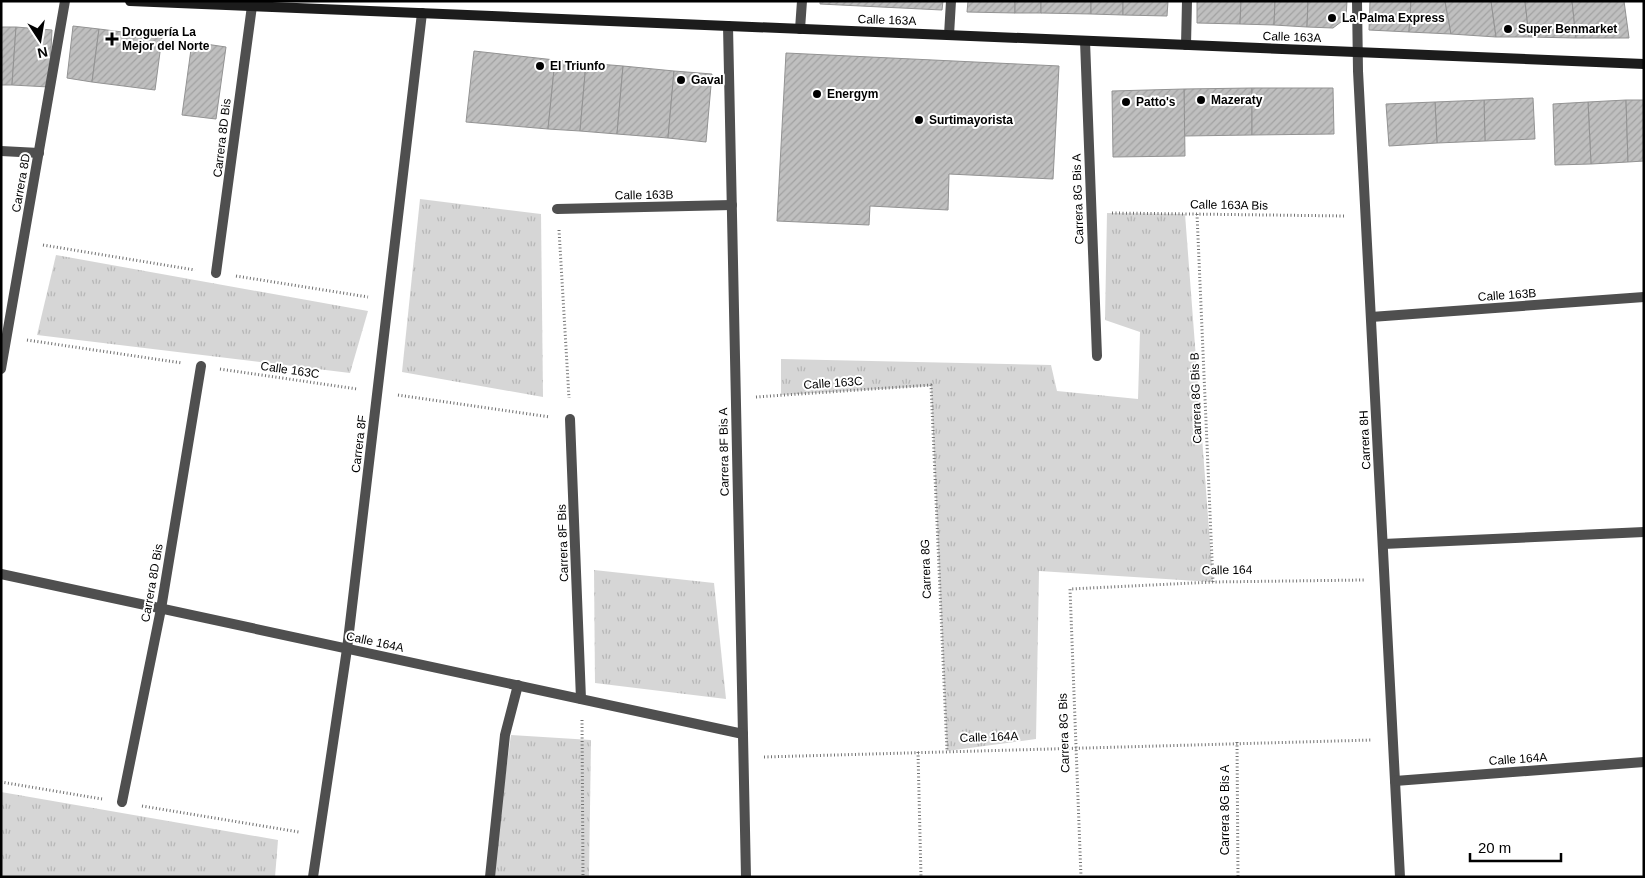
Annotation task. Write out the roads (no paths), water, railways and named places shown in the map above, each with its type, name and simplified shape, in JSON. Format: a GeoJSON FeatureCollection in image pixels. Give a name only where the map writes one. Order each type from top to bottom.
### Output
{"type":"FeatureCollection","features":[{"type":"Feature","properties":{"kind":"main road","name":"Calle 163A"},"geometry":{"type":"LineString","coordinates":[[130,1],[1644,64]]}},
{"type":"Feature","properties":{"kind":"street","name":"Carrera 8D"},"geometry":{"type":"LineString","coordinates":[[1,368],[65,1]]}},
{"type":"Feature","properties":{"kind":"street"},"geometry":{"type":"LineString","coordinates":[[800,29],[802,1]]}},
{"type":"Feature","properties":{"kind":"street"},"geometry":{"type":"LineString","coordinates":[[949,35],[951,1]]}},
{"type":"Feature","properties":{"kind":"street"},"geometry":{"type":"LineString","coordinates":[[1186,45],[1187,1]]}},
{"type":"Feature","properties":{"kind":"street","name":"Carrera 8H"},"geometry":{"type":"LineString","coordinates":[[1357,1],[1357,52],[1400,877]]}},
{"type":"Feature","properties":{"kind":"street","name":"Carrera 8D Bis"},"geometry":{"type":"LineString","coordinates":[[216,273],[252,6]]}},
{"type":"Feature","properties":{"kind":"street","name":"Carrera 8F"},"geometry":{"type":"LineString","coordinates":[[313,877],[347,649],[422,13]]}},
{"type":"Feature","properties":{"kind":"street","name":"Carrera 8F Bis A"},"geometry":{"type":"LineString","coordinates":[[728,26],[746,877]]}},
{"type":"Feature","properties":{"kind":"street","name":"Carrera 8G Bis A"},"geometry":{"type":"LineString","coordinates":[[1085,40],[1097,356]]}},
{"type":"Feature","properties":{"kind":"street"},"geometry":{"type":"LineString","coordinates":[[1,150],[39,153]]}},
{"type":"Feature","properties":{"kind":"street","name":"Calle 163B"},"geometry":{"type":"LineString","coordinates":[[557,209],[732,205]]}},
{"type":"Feature","properties":{"kind":"street","name":"Calle 163B"},"geometry":{"type":"LineString","coordinates":[[1371,317],[1644,297]]}},
{"type":"Feature","properties":{"kind":"street","name":"Carrera 8D Bis"},"geometry":{"type":"LineString","coordinates":[[122,802],[161,609],[200,366]]}},
{"type":"Feature","properties":{"kind":"street","name":"Carrera 8F Bis"},"geometry":{"type":"LineString","coordinates":[[570,420],[582,699]]}},
{"type":"Feature","properties":{"kind":"street"},"geometry":{"type":"LineString","coordinates":[[1383,544],[1644,532]]}},
{"type":"Feature","properties":{"kind":"street","name":"Calle 164A"},"geometry":{"type":"LineString","coordinates":[[1,574],[743,734]]}},
{"type":"Feature","properties":{"kind":"street"},"geometry":{"type":"LineString","coordinates":[[490,877],[506,735],[518,685]]}},
{"type":"Feature","properties":{"kind":"street","name":"Calle 164A"},"geometry":{"type":"LineString","coordinates":[[1395,781],[1644,762]]}},
{"type":"Feature","properties":{"kind":"place","name":"La Palma Express"},"geometry":{"type":"Point","coordinates":[1332,18]}},
{"type":"Feature","properties":{"kind":"place","name":"Super Benmarket"},"geometry":{"type":"Point","coordinates":[1508,29]}},
{"type":"Feature","properties":{"kind":"place","name":"Droguería La Mejor del Norte"},"geometry":{"type":"Point","coordinates":[112,39]}},
{"type":"Feature","properties":{"kind":"place","name":"El Triunfo"},"geometry":{"type":"Point","coordinates":[540,66]}},
{"type":"Feature","properties":{"kind":"place","name":"Gaval"},"geometry":{"type":"Point","coordinates":[681,80]}},
{"type":"Feature","properties":{"kind":"place","name":"Energym"},"geometry":{"type":"Point","coordinates":[817,94]}},
{"type":"Feature","properties":{"kind":"place","name":"Mazeraty"},"geometry":{"type":"Point","coordinates":[1201,100]}},
{"type":"Feature","properties":{"kind":"place","name":"Patto's"},"geometry":{"type":"Point","coordinates":[1126,102]}},
{"type":"Feature","properties":{"kind":"place","name":"Surtimayorista"},"geometry":{"type":"Point","coordinates":[919,120]}}]}
